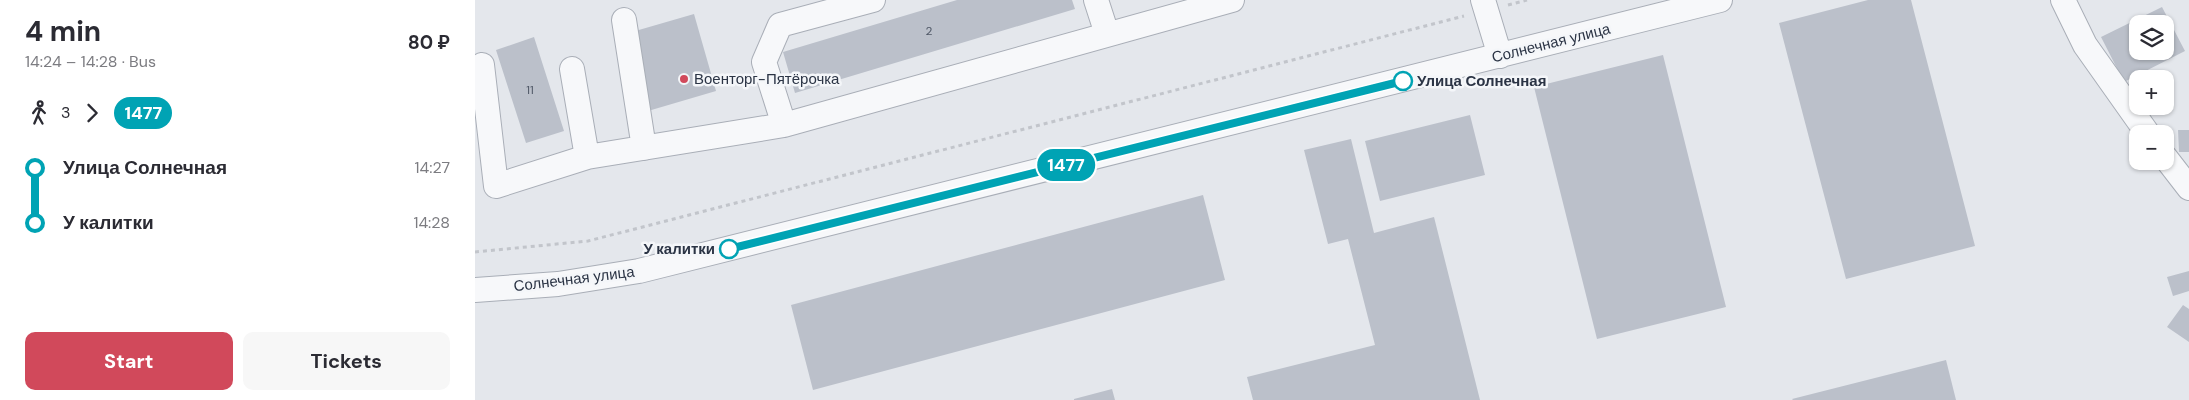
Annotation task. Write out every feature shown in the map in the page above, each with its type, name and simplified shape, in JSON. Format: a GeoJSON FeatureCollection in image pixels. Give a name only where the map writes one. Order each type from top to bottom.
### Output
{"type":"FeatureCollection","features":[{"type":"Feature","properties":{"kind":"street"},"geometry":{"type":"LineString","coordinates":[[784,125],[764,62],[780,26],[873,0]]}},
{"type":"Feature","properties":{"kind":"street"},"geometry":{"type":"LineString","coordinates":[[1096,0],[1107,34]]}},
{"type":"Feature","properties":{"kind":"street"},"geometry":{"type":"LineString","coordinates":[[482,65],[496,186],[587,157],[784,125],[1233,0]]}},
{"type":"Feature","properties":{"kind":"street","name":"Солнечная улица"},"geometry":{"type":"LineString","coordinates":[[475,290],[558,284],[639,271],[1720,0]]}},
{"type":"Feature","properties":{"kind":"street"},"geometry":{"type":"LineString","coordinates":[[2063,0],[2085,46],[2142,125]]}},
{"type":"Feature","properties":{"kind":"street"},"geometry":{"type":"LineString","coordinates":[[1485,5],[1500,56]]}},
{"type":"Feature","properties":{"kind":"street"},"geometry":{"type":"LineString","coordinates":[[625,20],[644,148]]}},
{"type":"Feature","properties":{"kind":"street"},"geometry":{"type":"LineString","coordinates":[[572,69],[587,157]]}},
{"type":"Feature","properties":{"kind":"street"},"geometry":{"type":"LineString","coordinates":[[2174,169],[2189,188]]}},
{"type":"Feature","properties":{"kind":"path"},"geometry":{"type":"LineString","coordinates":[[475,252],[588,241],[1485,5],[1527,0]]}},
{"type":"Feature","properties":{"kind":"building"},"geometry":{"type":"Polygon","coordinates":[[[957,0],[1072,0],[1075,9],[795,93],[783,52],[957,0]]]}},
{"type":"Feature","properties":{"kind":"building"},"geometry":{"type":"Polygon","coordinates":[[[1868,0],[1911,0],[1975,246],[1846,279],[1779,23],[1868,0]]]}},
{"type":"Feature","properties":{"kind":"building"},"geometry":{"type":"Polygon","coordinates":[[[2162,7],[2166,15],[2146,15],[2162,7]]]}},
{"type":"Feature","properties":{"kind":"building"},"geometry":{"type":"Polygon","coordinates":[[[694,14],[716,91],[648,111],[625,34],[694,14]]]}},
{"type":"Feature","properties":{"kind":"building"},"geometry":{"type":"Polygon","coordinates":[[[2129,23],[2129,60],[2167,60],[2148,70],[2129,70],[2129,79],[2124,82],[2101,37],[2129,23]]]}},
{"type":"Feature","properties":{"kind":"building"},"geometry":{"type":"Polygon","coordinates":[[[2174,30],[2185,51],[2174,57],[2174,30]]]}},
{"type":"Feature","properties":{"kind":"building"},"geometry":{"type":"Polygon","coordinates":[[[534,37],[564,131],[526,143],[496,50],[534,37]]]}},
{"type":"Feature","properties":{"kind":"building"},"geometry":{"type":"Polygon","coordinates":[[[1663,55],[1726,307],[1597,339],[1534,87],[1663,55]]]}},
{"type":"Feature","properties":{"kind":"building"},"geometry":{"type":"Polygon","coordinates":[[[1470,115],[1485,175],[1380,201],[1365,141],[1470,115]]]}},
{"type":"Feature","properties":{"kind":"building"},"geometry":{"type":"Polygon","coordinates":[[[2178,130],[2189,130],[2189,152],[2179,152],[2178,130]]]}},
{"type":"Feature","properties":{"kind":"building"},"geometry":{"type":"Polygon","coordinates":[[[1351,139],[1374,233],[1434,217],[1480,400],[1253,400],[1247,377],[1375,345],[1348,239],[1328,244],[1304,150],[1351,139]]]}},
{"type":"Feature","properties":{"kind":"building"},"geometry":{"type":"Polygon","coordinates":[[[1203,195],[1225,280],[813,390],[791,305],[1203,195]]]}},
{"type":"Feature","properties":{"kind":"building"},"geometry":{"type":"Polygon","coordinates":[[[2189,271],[2189,291],[2173,296],[2167,277],[2189,271]]]}},
{"type":"Feature","properties":{"kind":"building"},"geometry":{"type":"Polygon","coordinates":[[[2183,305],[2189,309],[2189,342],[2167,327],[2183,305]]]}},
{"type":"Feature","properties":{"kind":"building"},"geometry":{"type":"Polygon","coordinates":[[[1946,360],[1956,400],[1792,399],[1946,360]]]}},
{"type":"Feature","properties":{"kind":"building"},"geometry":{"type":"Polygon","coordinates":[[[1112,389],[1115,400],[1074,400],[1074,399],[1112,389]]]}},
{"type":"Feature","properties":{"kind":"bus line","name":"1477"},"geometry":{"type":"LineString","coordinates":[[729,249],[1403,81]]}},
{"type":"Feature","properties":{"kind":"place","name":"Военторг-Пятёрочка"},"geometry":{"type":"Point","coordinates":[684,79]}},
{"type":"Feature","properties":{"kind":"place","name":"Улица Солнечная"},"geometry":{"type":"Point","coordinates":[1403,81]}},
{"type":"Feature","properties":{"kind":"place","name":"У калитки"},"geometry":{"type":"Point","coordinates":[729,249]}}]}
